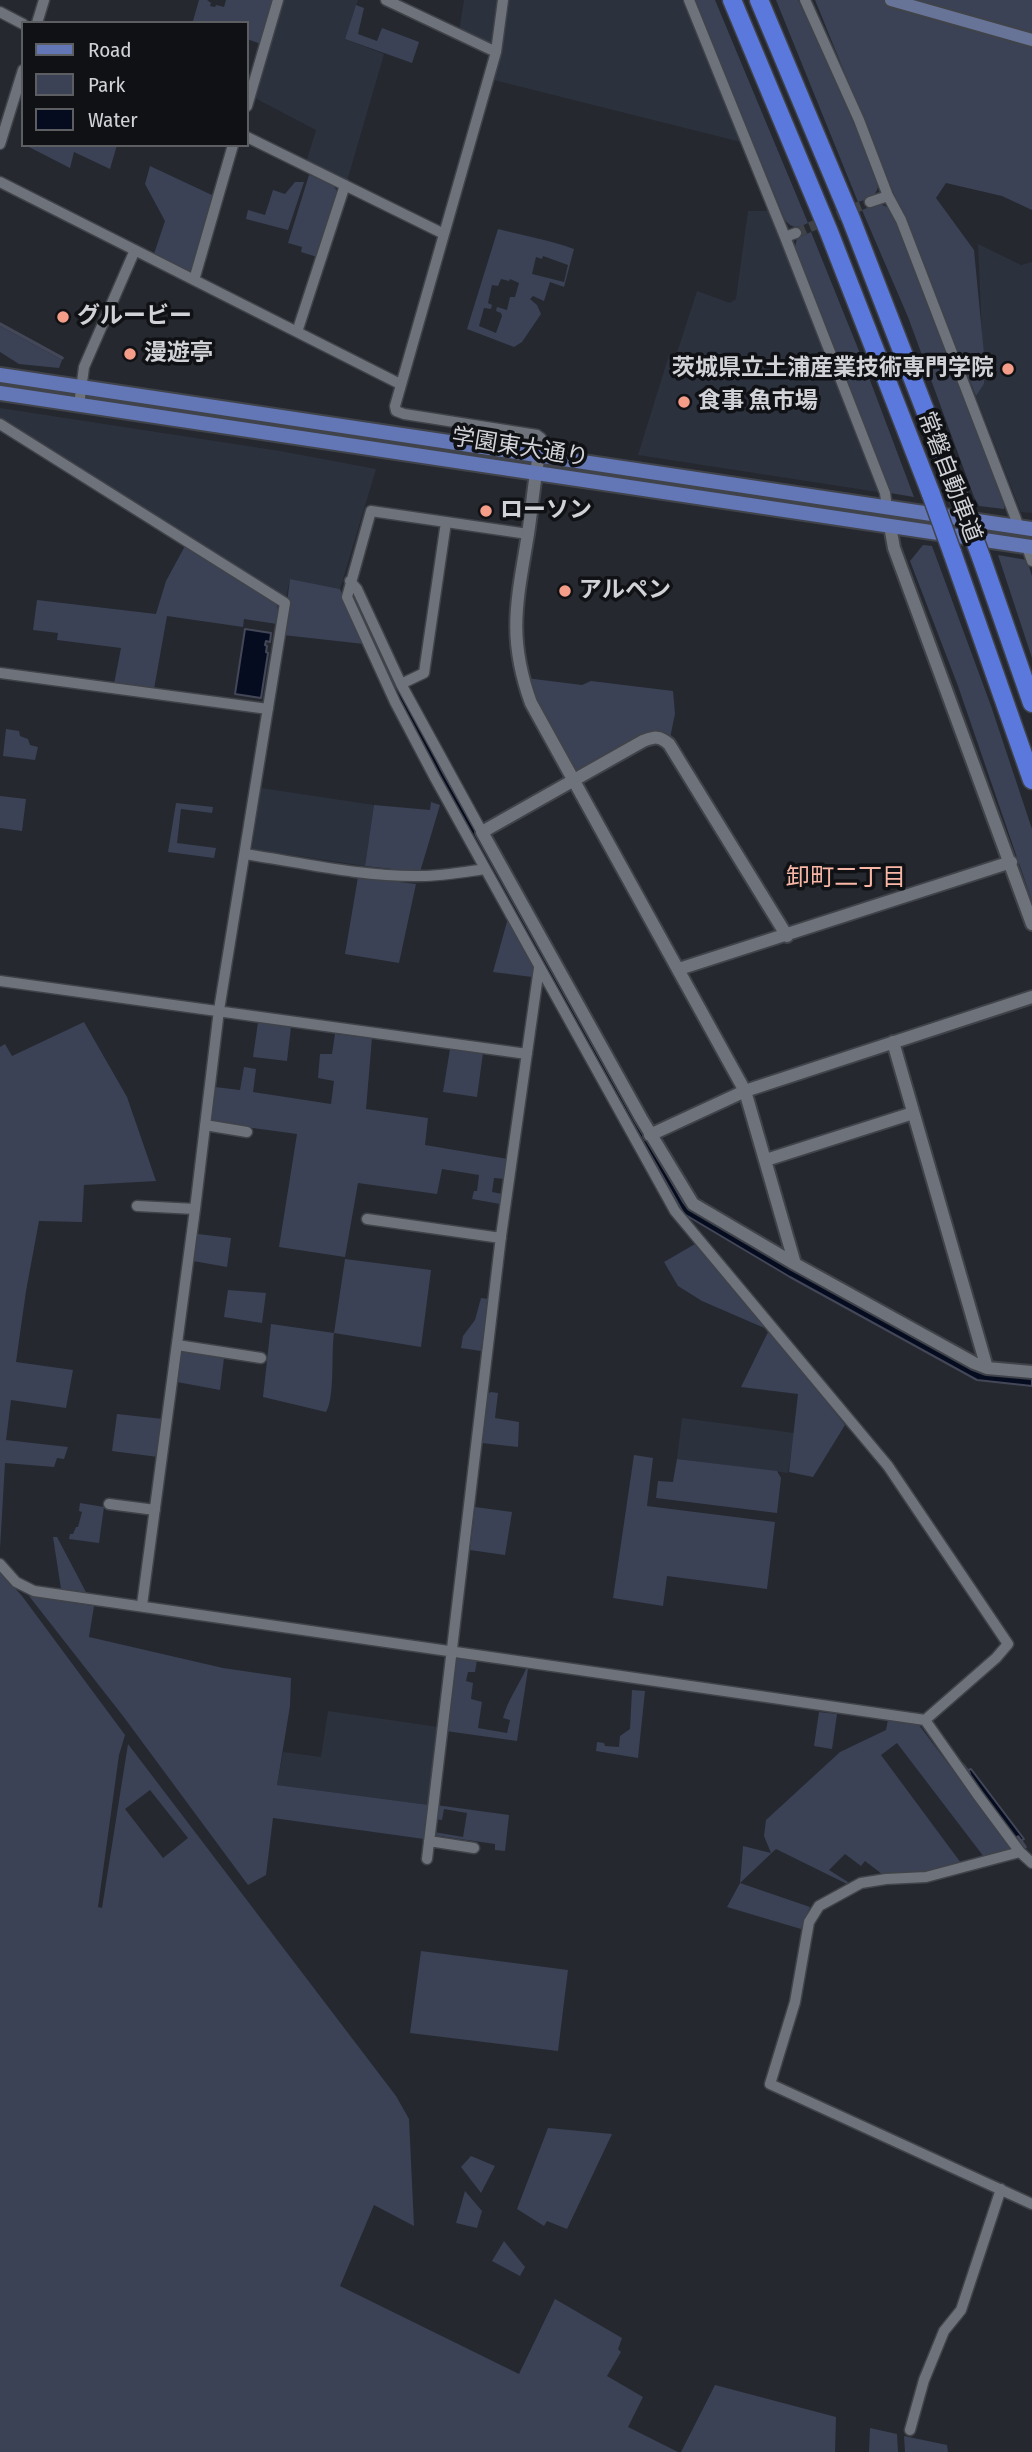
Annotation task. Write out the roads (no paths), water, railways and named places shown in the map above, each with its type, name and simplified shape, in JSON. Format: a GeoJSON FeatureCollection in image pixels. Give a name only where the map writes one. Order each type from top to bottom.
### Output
{"type":"FeatureCollection","features":[{"type":"Feature","properties":{"kind":"highway","name":"常磐自動車道"},"geometry":{"type":"LineString","coordinates":[[732,0],[829,232],[931,494],[1032,780]]}},
{"type":"Feature","properties":{"kind":"highway","name":"常磐自動車道"},"geometry":{"type":"LineString","coordinates":[[759,0],[851,219],[960,498],[1032,703]]}},
{"type":"Feature","properties":{"kind":"main road"},"geometry":{"type":"LineString","coordinates":[[891,0],[1032,40]]}},
{"type":"Feature","properties":{"kind":"main road","name":"学園東大通り"},"geometry":{"type":"LineString","coordinates":[[0,375],[1025,528]]}},
{"type":"Feature","properties":{"kind":"main road","name":"学園東大通り"},"geometry":{"type":"LineString","coordinates":[[0,393],[890,526],[1030,552]]}},
{"type":"Feature","properties":{"kind":"street"},"geometry":{"type":"LineString","coordinates":[[38,21],[44,0]]}},
{"type":"Feature","properties":{"kind":"street"},"geometry":{"type":"LineString","coordinates":[[248,103],[278,0]]}},
{"type":"Feature","properties":{"kind":"street"},"geometry":{"type":"LineString","coordinates":[[386,0],[496,52]]}},
{"type":"Feature","properties":{"kind":"street"},"geometry":{"type":"LineString","coordinates":[[503,0],[496,52],[400,384],[396,411],[537,435],[541,438],[515,616],[516,648],[522,677],[531,703],[745,1091],[795,1264]]}},
{"type":"Feature","properties":{"kind":"street"},"geometry":{"type":"LineString","coordinates":[[689,0],[885,493],[887,508]]}},
{"type":"Feature","properties":{"kind":"street"},"geometry":{"type":"LineString","coordinates":[[805,0],[859,120],[888,196],[901,220],[1025,528]]}},
{"type":"Feature","properties":{"kind":"street"},"geometry":{"type":"LineString","coordinates":[[0,12],[21,23]]}},
{"type":"Feature","properties":{"kind":"street"},"geometry":{"type":"LineString","coordinates":[[0,144],[21,76]]}},
{"type":"Feature","properties":{"kind":"street"},"geometry":{"type":"LineString","coordinates":[[248,136],[444,234]]}},
{"type":"Feature","properties":{"kind":"street"},"geometry":{"type":"LineString","coordinates":[[194,280],[232,147]]}},
{"type":"Feature","properties":{"kind":"street"},"geometry":{"type":"LineString","coordinates":[[0,182],[400,384]]}},
{"type":"Feature","properties":{"kind":"street"},"geometry":{"type":"LineString","coordinates":[[297,332],[345,185]]}},
{"type":"Feature","properties":{"kind":"street"},"geometry":{"type":"LineString","coordinates":[[870,202],[888,196]]}},
{"type":"Feature","properties":{"kind":"street"},"geometry":{"type":"LineString","coordinates":[[785,237],[796,233]]}},
{"type":"Feature","properties":{"kind":"street"},"geometry":{"type":"LineString","coordinates":[[79,405],[85,367],[135,250]]}},
{"type":"Feature","properties":{"kind":"street"},"geometry":{"type":"LineString","coordinates":[[0,424],[285,603],[219,1010],[142,1605]]}},
{"type":"Feature","properties":{"kind":"street"},"geometry":{"type":"LineString","coordinates":[[697,499],[701,480]]}},
{"type":"Feature","properties":{"kind":"street"},"geometry":{"type":"LineString","coordinates":[[528,534],[371,511],[346,597],[395,702],[675,1211],[887,1466],[1008,1644],[996,1658],[925,1720]]}},
{"type":"Feature","properties":{"kind":"street"},"geometry":{"type":"LineString","coordinates":[[401,684],[424,673],[446,522]]}},
{"type":"Feature","properties":{"kind":"street"},"geometry":{"type":"LineString","coordinates":[[890,526],[894,548],[1032,924]]}},
{"type":"Feature","properties":{"kind":"street"},"geometry":{"type":"LineString","coordinates":[[350,581],[357,589],[401,684],[482,832],[650,1135],[693,1203],[795,1264],[974,1363],[988,1368],[1032,1372]]}},
{"type":"Feature","properties":{"kind":"street"},"geometry":{"type":"LineString","coordinates":[[0,673],[268,709]]}},
{"type":"Feature","properties":{"kind":"street"},"geometry":{"type":"LineString","coordinates":[[482,832],[643,741],[654,737],[663,738],[788,936]]}},
{"type":"Feature","properties":{"kind":"street"},"geometry":{"type":"LineString","coordinates":[[245,854],[367,873],[397,875],[422,876],[485,869]]}},
{"type":"Feature","properties":{"kind":"street"},"geometry":{"type":"LineString","coordinates":[[678,969],[788,936],[1011,862]]}},
{"type":"Feature","properties":{"kind":"street"},"geometry":{"type":"LineString","coordinates":[[427,1859],[501,1238],[539,968]]}},
{"type":"Feature","properties":{"kind":"street"},"geometry":{"type":"LineString","coordinates":[[0,981],[527,1054]]}},
{"type":"Feature","properties":{"kind":"street"},"geometry":{"type":"LineString","coordinates":[[650,1135],[745,1091],[1032,997]]}},
{"type":"Feature","properties":{"kind":"street"},"geometry":{"type":"LineString","coordinates":[[893,1042],[988,1368]]}},
{"type":"Feature","properties":{"kind":"street"},"geometry":{"type":"LineString","coordinates":[[766,1160],[913,1113]]}},
{"type":"Feature","properties":{"kind":"street"},"geometry":{"type":"LineString","coordinates":[[205,1125],[247,1132]]}},
{"type":"Feature","properties":{"kind":"street"},"geometry":{"type":"LineString","coordinates":[[137,1206],[195,1209]]}},
{"type":"Feature","properties":{"kind":"street"},"geometry":{"type":"LineString","coordinates":[[367,1219],[501,1238]]}},
{"type":"Feature","properties":{"kind":"street"},"geometry":{"type":"LineString","coordinates":[[177,1345],[261,1358]]}},
{"type":"Feature","properties":{"kind":"street"},"geometry":{"type":"LineString","coordinates":[[109,1504],[155,1510]]}},
{"type":"Feature","properties":{"kind":"street"},"geometry":{"type":"LineString","coordinates":[[0,1564],[16,1582],[29,1590],[925,1720],[1020,1852],[1032,1863]]}},
{"type":"Feature","properties":{"kind":"street"},"geometry":{"type":"LineString","coordinates":[[429,1841],[474,1848]]}},
{"type":"Feature","properties":{"kind":"street"},"geometry":{"type":"LineString","coordinates":[[1020,1852],[926,1877],[861,1883],[819,1906],[810,1922],[795,2002],[770,2084],[1032,2204]]}},
{"type":"Feature","properties":{"kind":"street"},"geometry":{"type":"LineString","coordinates":[[910,2430],[924,2380],[944,2331],[961,2310],[1001,2189]]}},
{"type":"Feature","properties":{"kind":"water"},"geometry":{"type":"Polygon","coordinates":[[[357,599],[442,771],[688,1208],[981,1373],[1032,1378],[1032,1386],[977,1380],[790,1277],[684,1214],[405,713],[353,601],[357,599]]]}},
{"type":"Feature","properties":{"kind":"water"},"geometry":{"type":"Polygon","coordinates":[[[245,629],[271,633],[270,642],[266,641],[265,645],[268,653],[261,698],[235,694],[245,629]]]}},
{"type":"Feature","properties":{"kind":"water"},"geometry":{"type":"Polygon","coordinates":[[[971,1769],[1024,1839],[1017,1843],[964,1772],[971,1769]]]}},
{"type":"Feature","properties":{"kind":"waterway"},"geometry":{"type":"LineString","coordinates":[[0,324],[62,358]]}},
{"type":"Feature","properties":{"kind":"waterway"},"geometry":{"type":"LineString","coordinates":[[963,1765],[969,1773]]}},
{"type":"Feature","properties":{"kind":"waterway"},"geometry":{"type":"LineString","coordinates":[[1018,1837],[1025,1847]]}},
{"type":"Feature","properties":{"kind":"tunnel"},"geometry":{"type":"LineString","coordinates":[[796,233],[870,202]]}},
{"type":"Feature","properties":{"kind":"place","name":"グルービー"},"geometry":{"type":"Point","coordinates":[63,317]}},
{"type":"Feature","properties":{"kind":"place","name":"漫遊亭"},"geometry":{"type":"Point","coordinates":[130,354]}},
{"type":"Feature","properties":{"kind":"place","name":"茨城県立土浦産業技術専門学院"},"geometry":{"type":"Point","coordinates":[1008,369]}},
{"type":"Feature","properties":{"kind":"place","name":"食事 魚市場"},"geometry":{"type":"Point","coordinates":[684,402]}},
{"type":"Feature","properties":{"kind":"place","name":"ローソン"},"geometry":{"type":"Point","coordinates":[486,511]}},
{"type":"Feature","properties":{"kind":"place","name":"アルペン"},"geometry":{"type":"Point","coordinates":[565,591]}},
{"type":"Feature","properties":{"kind":"district","name":"卸町二丁目"},"geometry":{"type":"Point","coordinates":[846,878]}}]}
